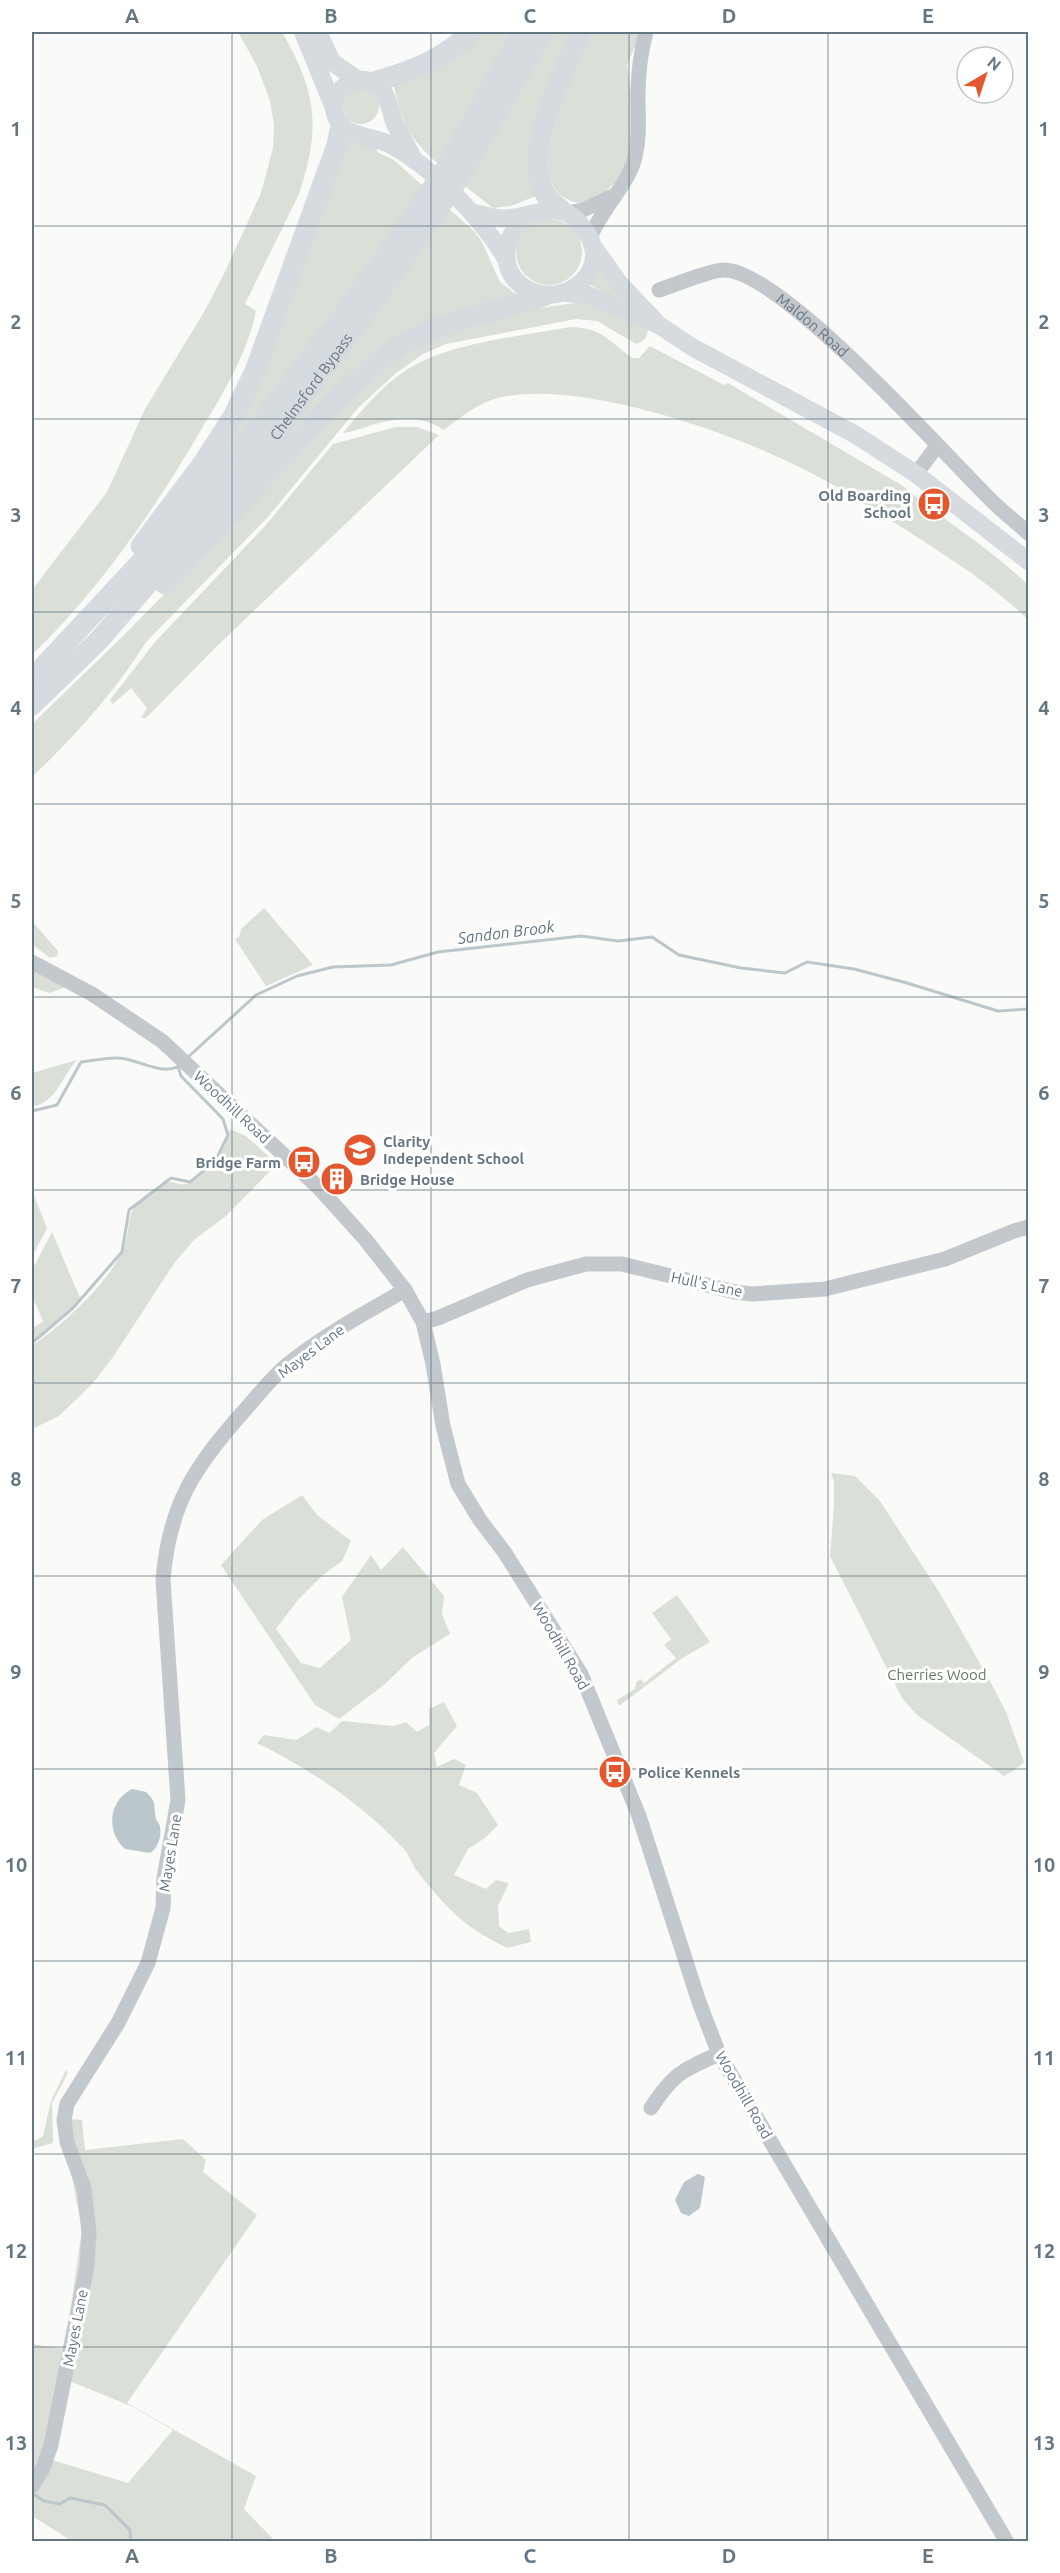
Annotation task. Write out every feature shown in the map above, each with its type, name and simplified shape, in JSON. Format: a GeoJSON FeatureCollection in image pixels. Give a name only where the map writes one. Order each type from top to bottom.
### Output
{"type":"FeatureCollection","features":[{"type":"Feature","properties":{"kind":"highway"},"geometry":{"type":"LineString","coordinates":[[366,81],[415,70],[452,50],[472,32]]}},
{"type":"Feature","properties":{"kind":"highway","name":"Chelmsford Bypass"},"geometry":{"type":"LineString","coordinates":[[32,679],[185,515],[264,420],[377,269],[445,170],[522,32]]}},
{"type":"Feature","properties":{"kind":"highway","name":"Chelmsford Bypass"},"geometry":{"type":"LineString","coordinates":[[32,705],[100,639],[269,443],[458,181],[543,32]]}},
{"type":"Feature","properties":{"kind":"highway"},"geometry":{"type":"LineString","coordinates":[[564,212],[550,202],[543,191],[539,177],[540,142],[544,124],[581,32]]}},
{"type":"Feature","properties":{"kind":"highway"},"geometry":{"type":"LineString","coordinates":[[72,638],[204,462],[233,417],[255,371],[288,285],[337,145],[337,116]]}},
{"type":"Feature","properties":{"kind":"highway"},"geometry":{"type":"LineString","coordinates":[[100,639],[163,586],[336,400],[378,362],[402,344],[432,330],[544,296]]}},
{"type":"Feature","properties":{"kind":"main road"},"geometry":{"type":"LineString","coordinates":[[303,32],[337,116],[353,133],[386,142],[414,160],[475,213],[521,286],[544,296],[566,293],[588,295],[659,326],[692,347],[856,435],[916,474],[1029,561]]}},
{"type":"Feature","properties":{"kind":"main road"},"geometry":{"type":"LineString","coordinates":[[318,32],[332,62],[380,87],[414,160]]}},
{"type":"Feature","properties":{"kind":"main road"},"geometry":{"type":"LineString","coordinates":[[337,116],[335,98],[340,89],[348,82],[366,81]]}},
{"type":"Feature","properties":{"kind":"main road"},"geometry":{"type":"LineString","coordinates":[[360,134],[373,131],[380,126],[387,112],[388,102]]}},
{"type":"Feature","properties":{"kind":"main road"},"geometry":{"type":"LineString","coordinates":[[475,213],[497,219],[530,214],[544,209],[564,212],[578,222],[620,284],[659,326]]}},
{"type":"Feature","properties":{"kind":"main road"},"geometry":{"type":"LineString","coordinates":[[506,259],[510,234],[519,222],[530,214]]}},
{"type":"Feature","properties":{"kind":"main road"},"geometry":{"type":"LineString","coordinates":[[566,293],[574,289],[588,274],[593,260],[591,242]]}},
{"type":"Feature","properties":{"kind":"street"},"geometry":{"type":"LineString","coordinates":[[591,242],[596,224],[624,183],[636,157],[638,95],[646,32]]}},
{"type":"Feature","properties":{"kind":"street"},"geometry":{"type":"LineString","coordinates":[[564,212],[583,210],[613,196]]}},
{"type":"Feature","properties":{"kind":"street","name":"Maldon Road"},"geometry":{"type":"LineString","coordinates":[[659,290],[724,270],[739,273],[767,287],[840,348],[993,502],[1027,530]]}},
{"type":"Feature","properties":{"kind":"street"},"geometry":{"type":"LineString","coordinates":[[916,474],[937,446]]}},
{"type":"Feature","properties":{"kind":"street","name":"Woodhill Road"},"geometry":{"type":"LineString","coordinates":[[32,962],[92,994],[162,1041],[319,1188],[365,1239],[405,1290],[423,1322],[433,1364],[442,1426],[458,1484],[480,1520],[505,1553],[581,1674],[651,1848],[699,2002],[719,2054],[1007,2541]]}},
{"type":"Feature","properties":{"kind":"street","name":"Hull's Lane"},"geometry":{"type":"LineString","coordinates":[[423,1322],[438,1318],[527,1280],[586,1264],[622,1264],[735,1292],[753,1294],[825,1289],[945,1259],[1029,1227]]}},
{"type":"Feature","properties":{"kind":"street","name":"Mayes Lane"},"geometry":{"type":"LineString","coordinates":[[32,2486],[43,2468],[51,2445],[87,2266],[87,2211],[84,2188],[67,2142],[64,2120],[67,2104],[118,2024],[148,1963],[163,1908],[164,1878],[178,1800],[163,1580],[165,1547],[172,1520],[184,1491],[203,1461],[221,1437],[287,1365],[319,1341],[405,1290]]}},
{"type":"Feature","properties":{"kind":"street"},"geometry":{"type":"LineString","coordinates":[[651,2108],[672,2078],[719,2054]]}},
{"type":"Feature","properties":{"kind":"green space"},"geometry":{"type":"Polygon","coordinates":[[[238,32],[282,32],[303,74],[309,92],[313,129],[311,149],[299,194],[245,304],[256,311],[252,327],[241,358],[218,401],[164,490],[124,548],[80,604],[32,655],[32,590],[107,492],[145,409],[204,312],[261,193],[273,148],[274,125],[270,101],[257,66],[238,32]]]}},
{"type":"Feature","properties":{"kind":"green space"},"geometry":{"type":"Polygon","coordinates":[[[483,32],[518,32],[438,164],[407,128],[393,83],[483,32]]]}},
{"type":"Feature","properties":{"kind":"green space"},"geometry":{"type":"Polygon","coordinates":[[[555,32],[575,32],[536,196],[511,206],[493,208],[465,186],[555,32]]]}},
{"type":"Feature","properties":{"kind":"green space"},"geometry":{"type":"Polygon","coordinates":[[[592,32],[641,32],[627,65],[632,100],[632,152],[617,181],[604,193],[580,203],[560,194],[550,177],[549,154],[554,127],[563,99],[592,32]]]}},
{"type":"Feature","properties":{"kind":"green space"},"geometry":{"type":"Polygon","coordinates":[[[361,88],[374,93],[379,106],[374,119],[361,124],[348,119],[343,106],[348,93],[361,88]]]}},
{"type":"Feature","properties":{"kind":"green space"},"geometry":{"type":"Polygon","coordinates":[[[343,137],[377,149],[377,152],[394,160],[424,187],[340,308],[208,476],[343,137]]]}},
{"type":"Feature","properties":{"kind":"green space"},"geometry":{"type":"Polygon","coordinates":[[[449,209],[474,231],[482,242],[500,282],[518,296],[442,317],[285,446],[263,458],[449,209]]]}},
{"type":"Feature","properties":{"kind":"green space"},"geometry":{"type":"Polygon","coordinates":[[[549,219],[562,222],[572,229],[579,239],[582,252],[579,265],[572,275],[562,282],[549,285],[536,282],[526,275],[519,265],[516,252],[519,239],[526,229],[536,222],[549,219]]]}},
{"type":"Feature","properties":{"kind":"green space"},"geometry":{"type":"Polygon","coordinates":[[[599,270],[638,313],[591,285],[599,270]]]}},
{"type":"Feature","properties":{"kind":"green space"},"geometry":{"type":"Polygon","coordinates":[[[581,302],[648,329],[646,336],[642,342],[636,344],[597,321],[576,319],[446,344],[423,354],[395,374],[358,408],[267,518],[146,642],[94,713],[32,777],[32,724],[212,546],[374,374],[430,338],[500,314],[581,302]]]}},
{"type":"Feature","properties":{"kind":"green space"},"geometry":{"type":"Polygon","coordinates":[[[570,327],[597,332],[632,358],[639,358],[650,346],[724,385],[728,383],[903,486],[1028,585],[1028,620],[1004,598],[964,568],[883,515],[815,475],[747,444],[662,415],[576,396],[536,394],[502,397],[486,402],[444,430],[425,422],[406,419],[386,421],[343,433],[388,384],[422,361],[463,347],[570,327]]]}},
{"type":"Feature","properties":{"kind":"green space"},"geometry":{"type":"Polygon","coordinates":[[[396,427],[417,427],[439,435],[219,644],[146,718],[141,718],[147,708],[131,688],[113,704],[110,700],[155,642],[266,525],[333,444],[396,427]]]}},
{"type":"Feature","properties":{"kind":"green space"},"geometry":{"type":"Polygon","coordinates":[[[264,908],[313,965],[266,986],[235,939],[239,937],[241,929],[264,908]]]}},
{"type":"Feature","properties":{"kind":"green space"},"geometry":{"type":"Polygon","coordinates":[[[32,921],[58,951],[57,956],[50,958],[32,944],[32,921]]]}},
{"type":"Feature","properties":{"kind":"green space"},"geometry":{"type":"Polygon","coordinates":[[[32,968],[66,987],[49,993],[32,987],[32,968]]]}},
{"type":"Feature","properties":{"kind":"green space"},"geometry":{"type":"Polygon","coordinates":[[[77,1060],[48,1100],[32,1107],[32,1073],[77,1060]]]}},
{"type":"Feature","properties":{"kind":"green space"},"geometry":{"type":"Polygon","coordinates":[[[230,1129],[246,1136],[277,1164],[226,1216],[194,1240],[175,1262],[113,1357],[93,1383],[59,1416],[32,1429],[32,1346],[83,1303],[106,1277],[123,1250],[130,1219],[138,1203],[164,1183],[186,1184],[202,1175],[215,1162],[225,1146],[230,1129]]]}},
{"type":"Feature","properties":{"kind":"green space"},"geometry":{"type":"Polygon","coordinates":[[[32,1191],[47,1228],[32,1257],[32,1191]]]}},
{"type":"Feature","properties":{"kind":"green space"},"geometry":{"type":"Polygon","coordinates":[[[52,1232],[81,1300],[32,1341],[32,1329],[43,1321],[32,1296],[32,1270],[52,1232]]]}},
{"type":"Feature","properties":{"kind":"green space","name":"Cherries Wood"},"geometry":{"type":"Polygon","coordinates":[[[831,1473],[855,1476],[880,1501],[941,1595],[1006,1712],[1024,1762],[1016,1769],[1004,1776],[917,1715],[902,1698],[830,1556],[834,1506],[834,1482],[831,1473]]]}},
{"type":"Feature","properties":{"kind":"green space"},"geometry":{"type":"Polygon","coordinates":[[[302,1495],[317,1515],[351,1541],[342,1561],[324,1574],[297,1601],[276,1629],[301,1663],[320,1668],[351,1640],[342,1597],[371,1555],[381,1570],[403,1547],[444,1596],[442,1614],[450,1634],[413,1657],[385,1684],[339,1719],[315,1705],[221,1565],[262,1520],[302,1495]]]}},
{"type":"Feature","properties":{"kind":"green space"},"geometry":{"type":"Polygon","coordinates":[[[677,1595],[710,1642],[684,1657],[619,1706],[617,1700],[635,1689],[636,1682],[641,1679],[644,1683],[676,1658],[664,1645],[671,1639],[652,1613],[677,1595]]]}},
{"type":"Feature","properties":{"kind":"green space"},"geometry":{"type":"Polygon","coordinates":[[[444,1702],[457,1726],[434,1753],[437,1767],[454,1759],[466,1765],[459,1785],[477,1793],[498,1825],[485,1838],[468,1849],[454,1875],[486,1889],[496,1880],[509,1883],[498,1906],[499,1926],[508,1933],[529,1929],[531,1942],[507,1948],[479,1932],[447,1907],[417,1871],[403,1848],[370,1816],[316,1776],[257,1743],[264,1735],[296,1740],[317,1727],[329,1733],[342,1721],[394,1726],[406,1722],[417,1732],[429,1725],[429,1709],[444,1702]]]}},
{"type":"Feature","properties":{"kind":"green space"},"geometry":{"type":"Polygon","coordinates":[[[66,2070],[68,2073],[52,2103],[53,2143],[32,2149],[32,2140],[43,2136],[51,2101],[66,2070]]]}},
{"type":"Feature","properties":{"kind":"green space"},"geometry":{"type":"Polygon","coordinates":[[[57,2118],[82,2120],[85,2150],[183,2139],[206,2160],[203,2172],[257,2215],[127,2403],[256,2476],[244,2509],[275,2541],[72,2541],[32,2516],[32,2344],[65,2349],[82,2229],[68,2157],[57,2118]],[[60,2377],[42,2457],[128,2483],[173,2430],[133,2407],[60,2377]]]}},
{"type":"Feature","properties":{"kind":"shaded area"},"geometry":{"type":"Polygon","coordinates":[[[132,1789],[146,1792],[154,1802],[156,1819],[160,1826],[160,1839],[150,1853],[125,1849],[115,1834],[112,1817],[114,1809],[124,1794],[132,1789]]]}},
{"type":"Feature","properties":{"kind":"shaded area"},"geometry":{"type":"Polygon","coordinates":[[[698,2174],[705,2177],[700,2208],[689,2216],[681,2213],[675,2200],[684,2182],[698,2174]]]}},
{"type":"Feature","properties":{"kind":"waterway","name":"Sandon Brook"},"geometry":{"type":"LineString","coordinates":[[186,1059],[256,995],[297,976],[333,967],[391,965],[438,952],[581,936],[618,941],[652,937],[679,955],[741,968],[785,973],[807,962],[854,969],[998,1011],[1028,1009]]}},
{"type":"Feature","properties":{"kind":"waterway","name":"Sandon Brook"},"geometry":{"type":"LineString","coordinates":[[32,1111],[57,1105],[81,1062],[119,1058],[157,1068],[172,1069],[179,1066]]}},
{"type":"Feature","properties":{"kind":"waterway"},"geometry":{"type":"LineString","coordinates":[[32,1343],[73,1308],[122,1252],[129,1210],[171,1178],[190,1182],[215,1162],[228,1135],[223,1119],[181,1076],[178,1067]]}},
{"type":"Feature","properties":{"kind":"waterway"},"geometry":{"type":"LineString","coordinates":[[32,2493],[44,2501],[60,2504],[70,2498],[105,2505],[130,2530],[131,2542]]}},
{"type":"Feature","properties":{"kind":"place","name":"Old Boarding School"},"geometry":{"type":"Point","coordinates":[934,504]}},
{"type":"Feature","properties":{"kind":"place","name":"Clarity Independent School"},"geometry":{"type":"Point","coordinates":[360,1150]}},
{"type":"Feature","properties":{"kind":"place","name":"Bridge Farm"},"geometry":{"type":"Point","coordinates":[304,1162]}},
{"type":"Feature","properties":{"kind":"place","name":"Bridge House"},"geometry":{"type":"Point","coordinates":[337,1179]}},
{"type":"Feature","properties":{"kind":"place","name":"Police Kennels"},"geometry":{"type":"Point","coordinates":[615,1772]}}]}
